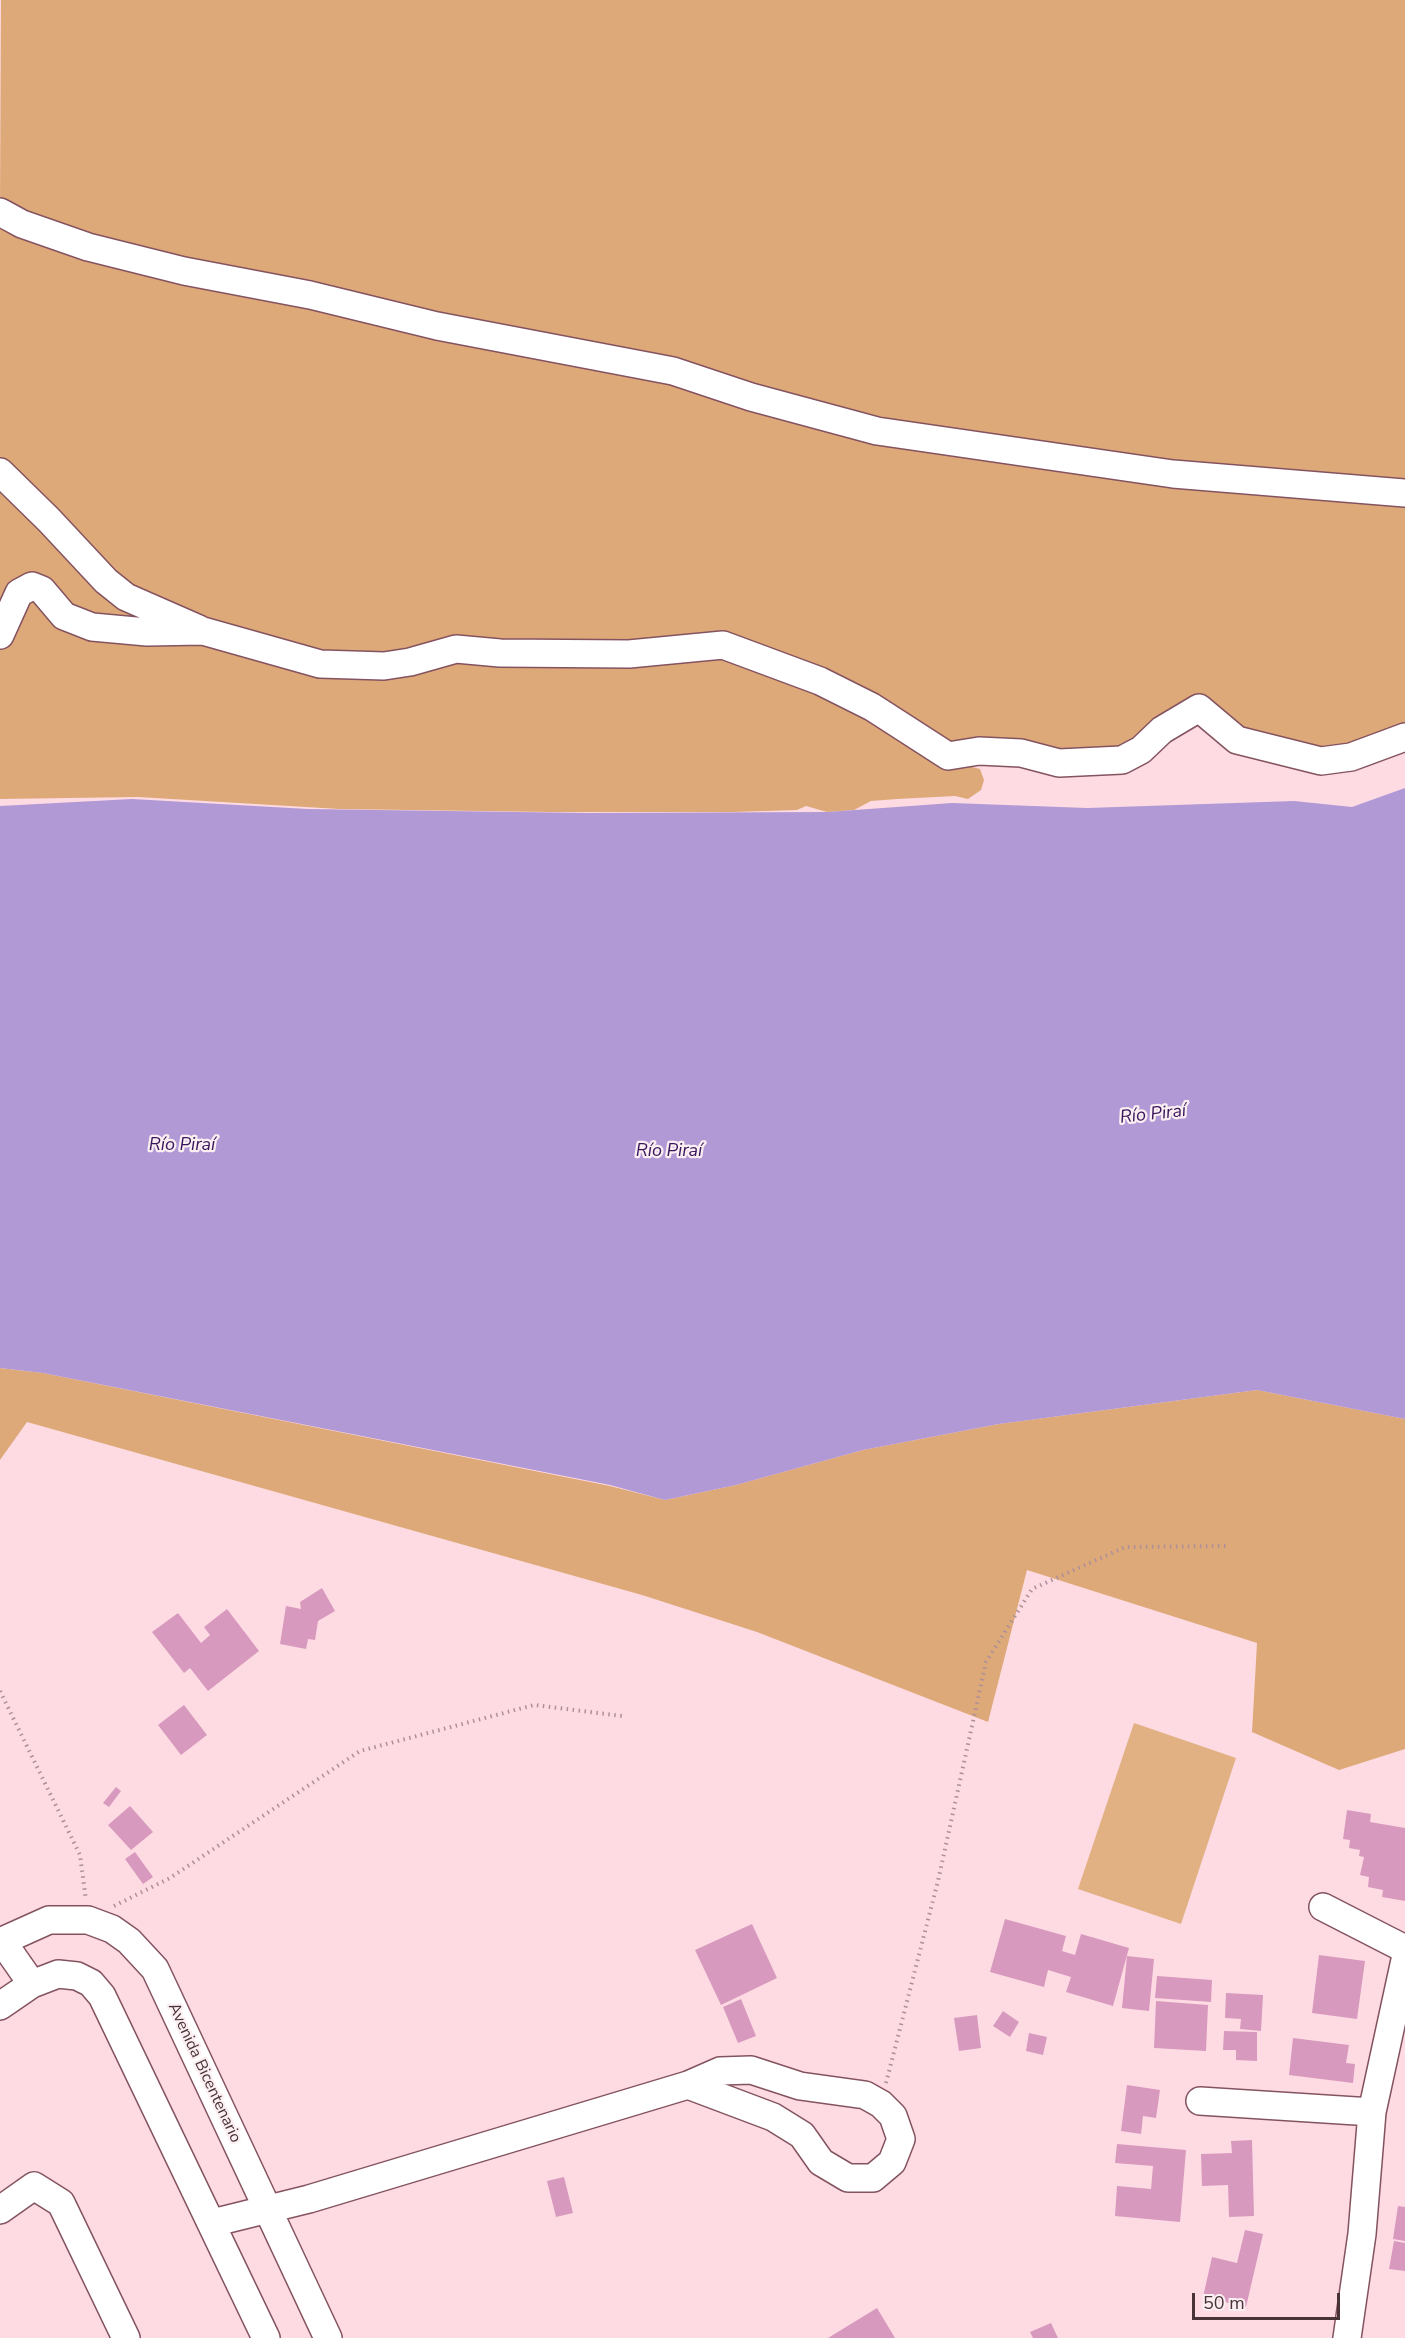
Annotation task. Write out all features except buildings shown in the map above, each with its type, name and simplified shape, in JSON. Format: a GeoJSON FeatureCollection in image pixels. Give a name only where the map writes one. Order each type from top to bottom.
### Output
{"type":"FeatureCollection","features":[{"type":"Feature","properties":{"kind":"street"},"geometry":{"type":"LineString","coordinates":[[0,212],[22,224],[88,247],[184,271],[310,296],[437,326],[673,372],[751,397],[878,431],[1173,474],[1405,493]]}},
{"type":"Feature","properties":{"kind":"street"},"geometry":{"type":"LineString","coordinates":[[0,472],[106,581],[126,597],[203,631],[320,664],[384,666],[410,662],[456,649],[500,653],[629,654],[723,645],[820,681],[872,707],[948,756],[979,751],[1021,753],[1059,763],[1122,760],[1141,750],[1162,730],[1199,708],[1237,740],[1321,761],[1351,757],[1405,737]]}},
{"type":"Feature","properties":{"kind":"street"},"geometry":{"type":"LineString","coordinates":[[0,635],[20,593],[32,586],[42,590],[64,616],[92,627],[147,632],[203,631]]}},
{"type":"Feature","properties":{"kind":"street"},"geometry":{"type":"LineString","coordinates":[[1323,1906],[1405,1949]]}},
{"type":"Feature","properties":{"kind":"street","name":"Avenida Bicentenario"},"geometry":{"type":"LineString","coordinates":[[1,1941],[49,1920],[88,1920],[112,1929],[129,1941],[155,1969],[328,2338]]}},
{"type":"Feature","properties":{"kind":"street"},"geometry":{"type":"LineString","coordinates":[[1,1941],[32,1984]]}},
{"type":"Feature","properties":{"kind":"street"},"geometry":{"type":"LineString","coordinates":[[1347,2338],[1362,2234],[1372,2112],[1405,1960]]}},
{"type":"Feature","properties":{"kind":"street"},"geometry":{"type":"LineString","coordinates":[[0,2006],[32,1984],[58,1974],[77,1976],[91,1983],[102,1996],[266,2338]]}},
{"type":"Feature","properties":{"kind":"street"},"geometry":{"type":"LineString","coordinates":[[212,2223],[267,2211],[688,2085],[720,2071],[751,2070],[800,2086],[865,2095],[881,2104],[893,2116],[901,2139],[892,2162],[873,2178],[848,2178],[821,2162],[802,2135],[773,2117],[688,2085]]}},
{"type":"Feature","properties":{"kind":"street"},"geometry":{"type":"LineString","coordinates":[[1200,2101],[1372,2112]]}},
{"type":"Feature","properties":{"kind":"street"},"geometry":{"type":"LineString","coordinates":[[0,2210],[34,2186],[62,2203],[126,2338]]}},
{"type":"Feature","properties":{"kind":"path"},"geometry":{"type":"LineString","coordinates":[[881,2104],[938,1881],[986,1662],[1032,1589],[1125,1547],[1226,1546]]}},
{"type":"Feature","properties":{"kind":"path"},"geometry":{"type":"LineString","coordinates":[[0,1691],[80,1855],[88,1920],[170,1878],[360,1750],[534,1705],[622,1716]]}},
{"type":"Feature","properties":{"kind":"shaded area"},"geometry":{"type":"Polygon","coordinates":[[[1,0],[1405,0],[1405,487],[974,440],[180,265],[0,205],[1,0]]]}},
{"type":"Feature","properties":{"kind":"shaded area"},"geometry":{"type":"Polygon","coordinates":[[[0,217],[726,394],[1405,499],[1405,731],[1347,752],[1240,735],[1206,703],[1122,753],[953,751],[753,649],[339,662],[137,598],[0,467],[0,217]]]}},
{"type":"Feature","properties":{"kind":"shaded area"},"geometry":{"type":"Polygon","coordinates":[[[0,479],[175,621],[90,623],[41,585],[0,626],[0,479]]]}},
{"type":"Feature","properties":{"kind":"shaded area"},"geometry":{"type":"Polygon","coordinates":[[[23,593],[62,617],[241,648],[426,663],[721,650],[820,689],[954,762],[980,769],[984,780],[981,790],[968,799],[955,796],[871,801],[854,810],[827,812],[806,806],[797,810],[733,812],[550,812],[339,809],[138,797],[0,799],[0,649],[9,634],[23,593]]]}},
{"type":"Feature","properties":{"kind":"shaded area"},"geometry":{"type":"Polygon","coordinates":[[[0,1368],[43,1373],[610,1486],[665,1500],[736,1485],[863,1450],[999,1424],[1257,1390],[1405,1419],[1405,1749],[1339,1770],[1252,1732],[1257,1643],[1027,1570],[988,1722],[757,1632],[642,1595],[27,1422],[0,1460],[0,1368]]]}},
{"type":"Feature","properties":{"kind":"shaded area"},"geometry":{"type":"Polygon","coordinates":[[[1134,1723],[1236,1758],[1181,1924],[1078,1889],[1134,1723]]]}},
{"type":"Feature","properties":{"kind":"water","name":"Río Piraí"},"geometry":{"type":"Polygon","coordinates":[[[1405,788],[1405,1419],[1257,1390],[999,1424],[863,1450],[736,1485],[665,1500],[610,1485],[43,1373],[0,1368],[0,806],[132,799],[308,809],[589,813],[827,812],[952,803],[1087,808],[1294,801],[1352,807],[1405,788]]]}}]}
